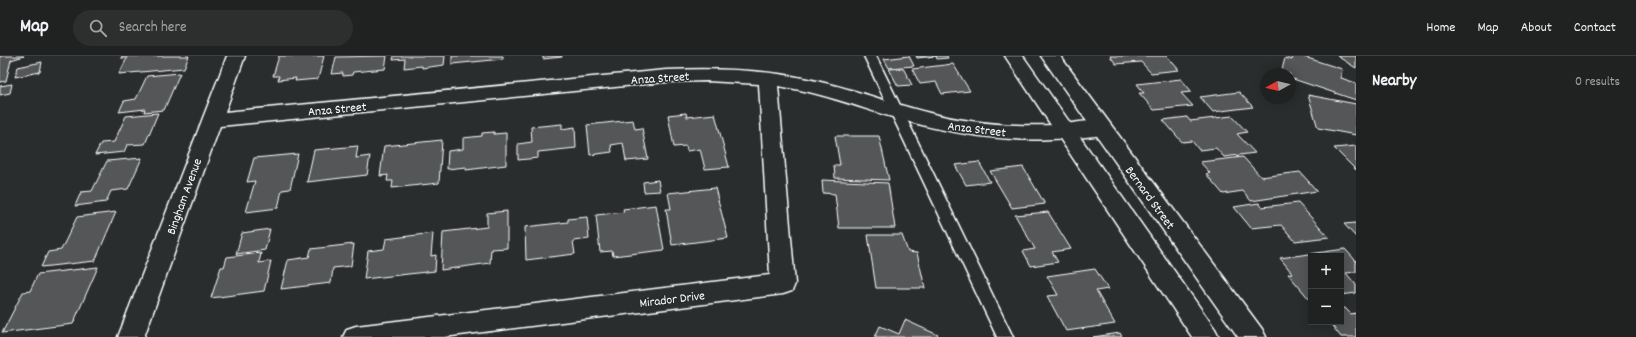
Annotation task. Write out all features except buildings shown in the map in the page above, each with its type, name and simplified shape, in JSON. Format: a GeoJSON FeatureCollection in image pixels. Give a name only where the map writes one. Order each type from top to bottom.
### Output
{"type":"FeatureCollection","features":[{"type":"Feature","properties":{"kind":"street","name":"Bingham Avenue"},"geometry":{"type":"LineString","coordinates":[[131,337],[236,56]]}},
{"type":"Feature","properties":{"kind":"street"},"geometry":{"type":"LineString","coordinates":[[1014,56],[1206,337]]}},
{"type":"Feature","properties":{"kind":"street","name":"Bernard Street"},"geometry":{"type":"LineString","coordinates":[[1050,56],[1253,337]]}},
{"type":"Feature","properties":{"kind":"street","name":"Anza Street"},"geometry":{"type":"LineString","coordinates":[[212,120],[666,76],[731,75],[768,78],[828,90],[898,112],[952,126],[1001,132],[1046,134],[1102,128]]}},
{"type":"Feature","properties":{"kind":"street","name":"Mirador Drive"},"geometry":{"type":"LineString","coordinates":[[356,337],[783,284],[768,78]]}},
{"type":"Feature","properties":{"kind":"lane"},"geometry":{"type":"LineString","coordinates":[[870,56],[1005,337]]}}]}
